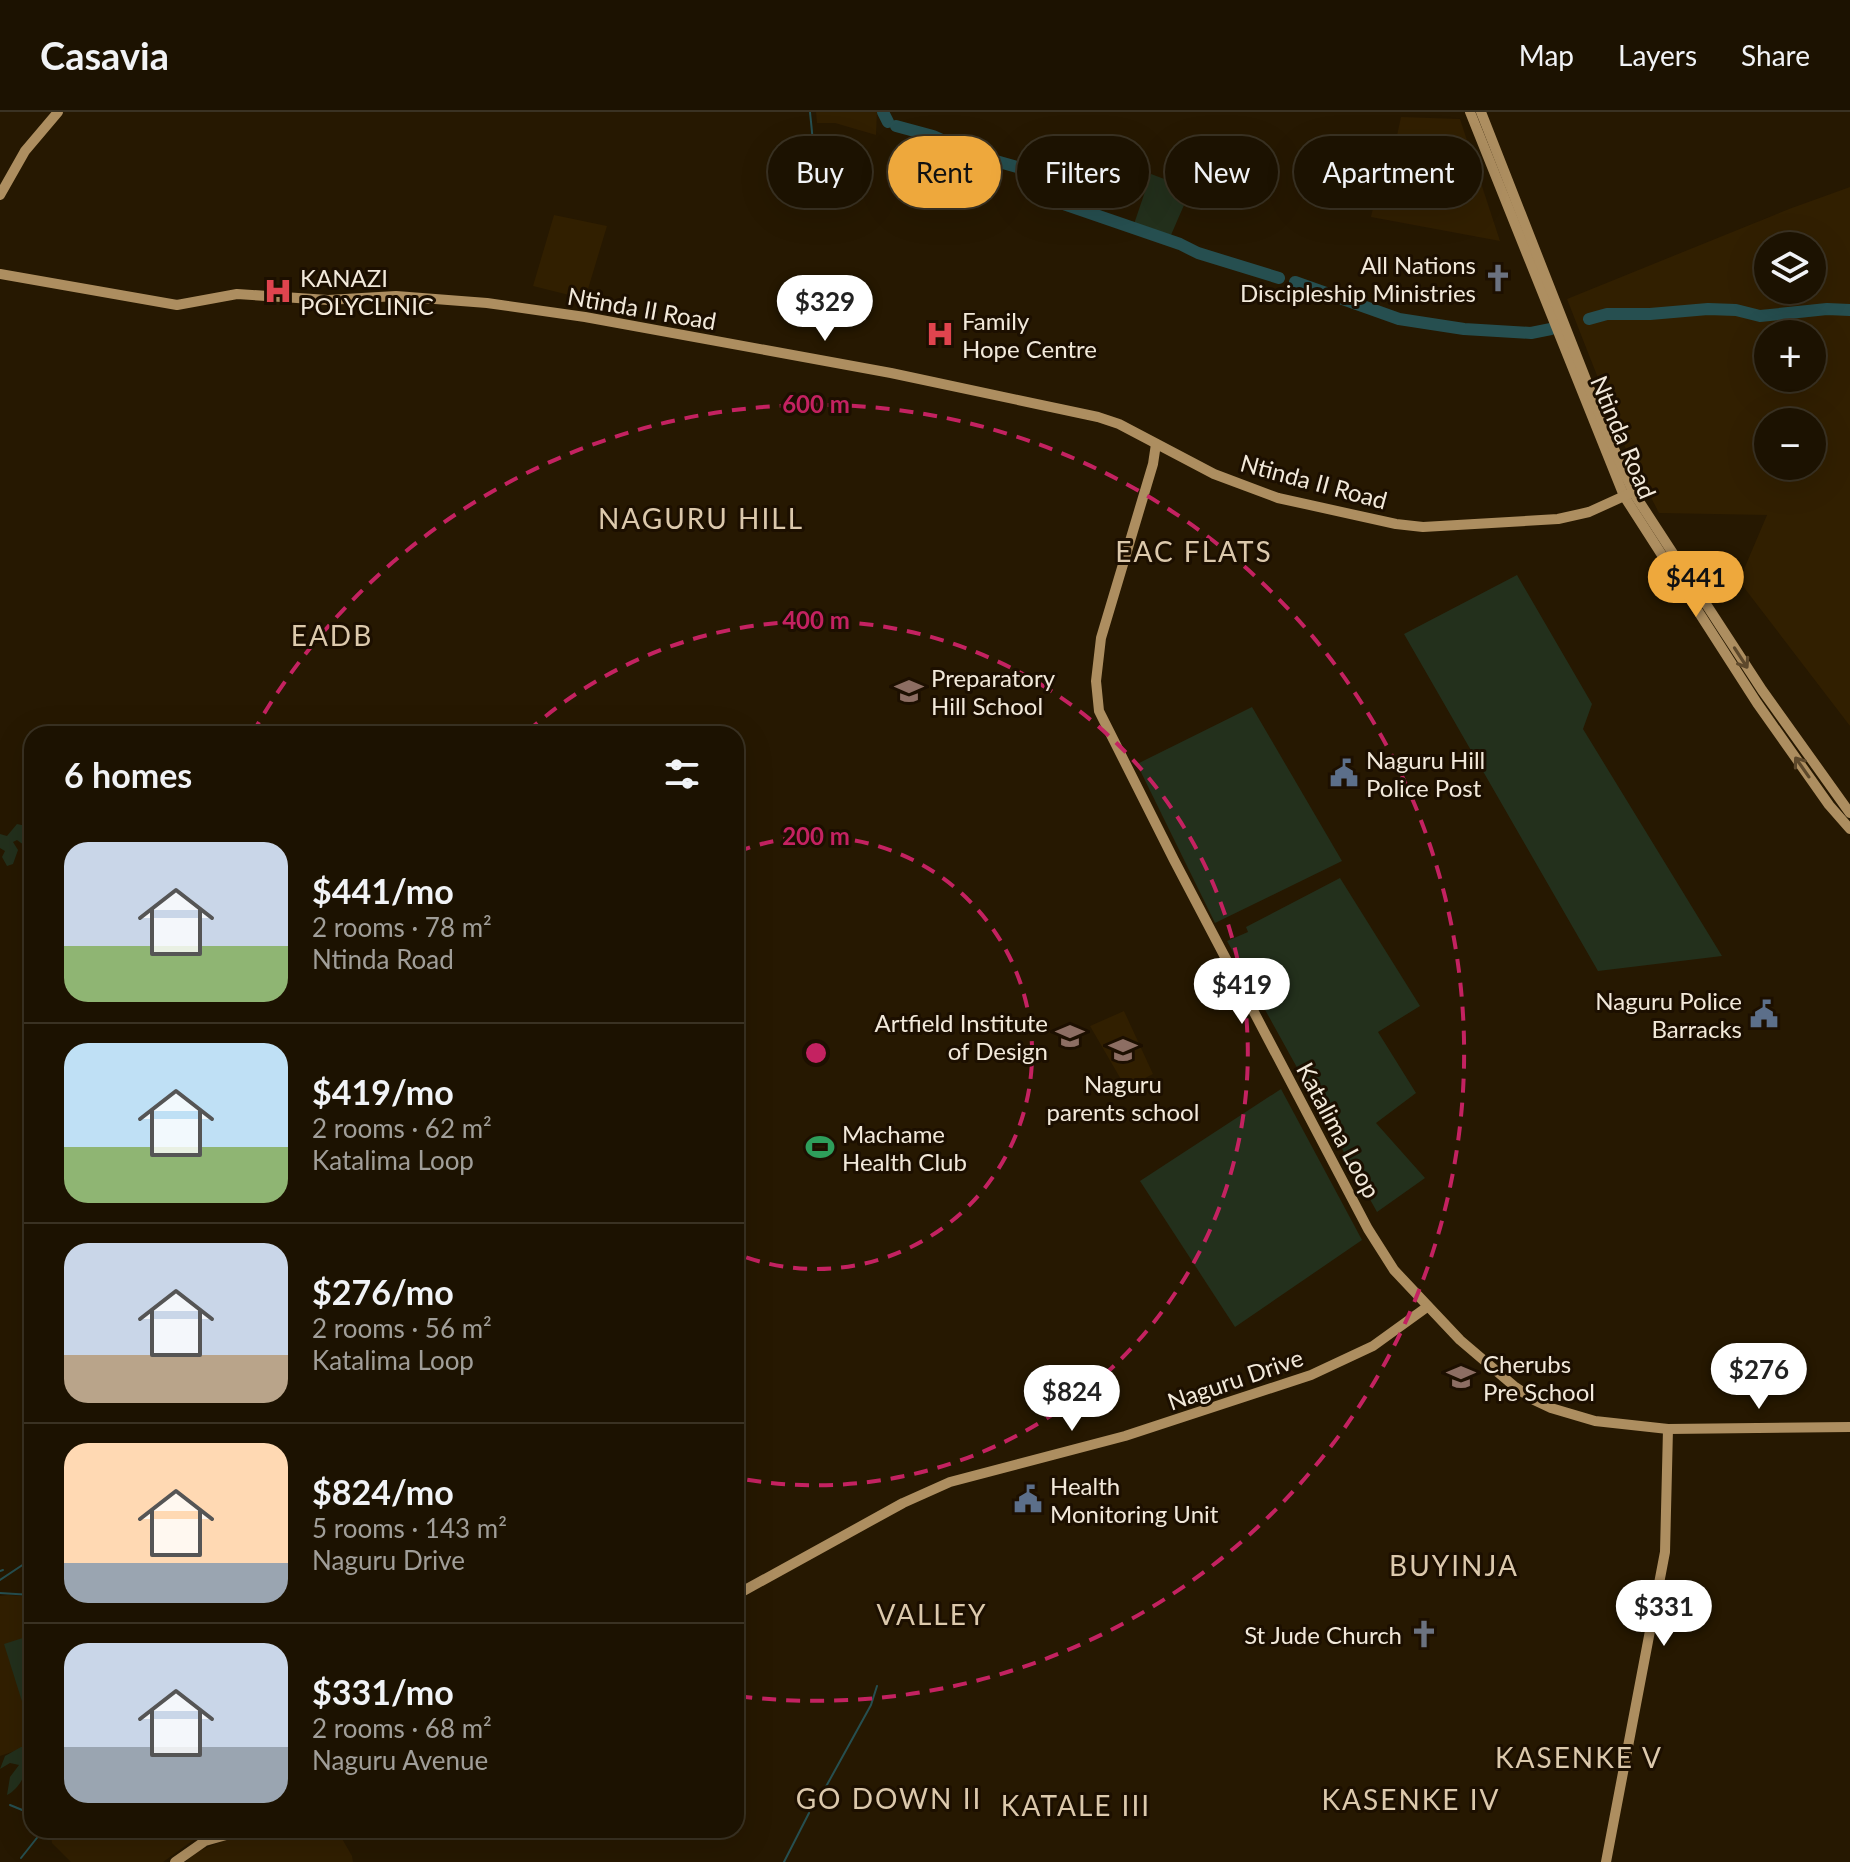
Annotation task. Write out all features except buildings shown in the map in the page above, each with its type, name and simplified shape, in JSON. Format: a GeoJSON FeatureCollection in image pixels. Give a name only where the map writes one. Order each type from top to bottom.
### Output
{"type":"FeatureCollection","features":[{"type":"Feature","properties":{"kind":"street"},"geometry":{"type":"LineString","coordinates":[[0,195],[25,151],[58,112]]}},
{"type":"Feature","properties":{"kind":"street","name":"Ntinda Road"},"geometry":{"type":"LineString","coordinates":[[1470,112],[1628,494],[1757,703],[1829,805],[1850,829]]}},
{"type":"Feature","properties":{"kind":"street","name":"Ntinda Road"},"geometry":{"type":"LineString","coordinates":[[1481,112],[1628,494],[1850,813]]}},
{"type":"Feature","properties":{"kind":"street","name":"Ntinda II Road"},"geometry":{"type":"LineString","coordinates":[[0,274],[177,305],[237,294],[328,300],[396,296],[456,299],[551,312],[891,373],[1098,417],[1119,424],[1214,474],[1278,498],[1376,521],[1423,527],[1573,517],[1628,494]]}},
{"type":"Feature","properties":{"kind":"street","name":"Katalima Loop"},"geometry":{"type":"LineString","coordinates":[[1156,444],[1153,464],[1101,638],[1096,681],[1099,711],[1368,1229],[1394,1270],[1427,1307],[1490,1367],[1537,1401],[1595,1421],[1668,1429],[1850,1427]]}},
{"type":"Feature","properties":{"kind":"street","name":"Naguru Drive"},"geometry":{"type":"LineString","coordinates":[[744,1591],[891,1510],[950,1482],[1125,1436],[1311,1375],[1373,1346],[1427,1307]]}},
{"type":"Feature","properties":{"kind":"street"},"geometry":{"type":"LineString","coordinates":[[1606,1862],[1665,1552],[1668,1429]]}},
{"type":"Feature","properties":{"kind":"street"},"geometry":{"type":"LineString","coordinates":[[175,1862],[205,1841],[216,1838]]}},
{"type":"Feature","properties":{"kind":"shaded area"},"geometry":{"type":"Polygon","coordinates":[[[816,112],[877,112],[876,135],[835,123],[817,123],[816,112]]]}},
{"type":"Feature","properties":{"kind":"shaded area"},"geometry":{"type":"Polygon","coordinates":[[[1401,117],[1460,119],[1466,136],[1397,136],[1401,117]]]}},
{"type":"Feature","properties":{"kind":"shaded area"},"geometry":{"type":"Polygon","coordinates":[[[1482,186],[1500,241],[1371,217],[1373,208],[1482,208],[1482,186]]]}},
{"type":"Feature","properties":{"kind":"shaded area"},"geometry":{"type":"Polygon","coordinates":[[[1850,187],[1850,726],[1739,581],[1767,515],[1659,513],[1625,447],[1567,299],[1850,187]]]}},
{"type":"Feature","properties":{"kind":"shaded area"},"geometry":{"type":"Polygon","coordinates":[[[554,215],[607,226],[585,299],[533,286],[554,215]]]}},
{"type":"Feature","properties":{"kind":"shaded area","name":"Naguru parents school"},"geometry":{"type":"Polygon","coordinates":[[[1124,1011],[1153,1074],[1126,1088],[1090,1026],[1124,1011]]]}},
{"type":"Feature","properties":{"kind":"shaded area"},"geometry":{"type":"Polygon","coordinates":[[[0,1596],[24,1596],[24,1748],[0,1756],[0,1596]]]}},
{"type":"Feature","properties":{"kind":"shaded area"},"geometry":{"type":"Polygon","coordinates":[[[51,1838],[199,1838],[163,1862],[71,1862],[52,1843],[51,1838]]]}},
{"type":"Feature","properties":{"kind":"shaded area"},"geometry":{"type":"Polygon","coordinates":[[[342,1838],[353,1862],[185,1862],[199,1851],[225,1840],[342,1838]]]}},
{"type":"Feature","properties":{"kind":"green space"},"geometry":{"type":"Polygon","coordinates":[[[1151,174],[1165,179],[1165,208],[1183,208],[1171,235],[1134,224],[1139,208],[1149,208],[1151,174]]]}},
{"type":"Feature","properties":{"kind":"green space"},"geometry":{"type":"Polygon","coordinates":[[[1517,575],[1592,704],[1583,729],[1722,956],[1598,971],[1404,634],[1517,575]]]}},
{"type":"Feature","properties":{"kind":"green space"},"geometry":{"type":"Polygon","coordinates":[[[1252,707],[1342,861],[1215,923],[1137,764],[1252,707]]]}},
{"type":"Feature","properties":{"kind":"green space"},"geometry":{"type":"Polygon","coordinates":[[[17,824],[24,826],[24,845],[17,840],[13,842],[18,850],[13,864],[7,866],[2,857],[5,851],[0,848],[0,834],[7,836],[17,824]]]}},
{"type":"Feature","properties":{"kind":"green space"},"geometry":{"type":"Polygon","coordinates":[[[1340,878],[1420,1006],[1378,1032],[1416,1093],[1376,1123],[1425,1178],[1377,1212],[1227,941],[1248,932],[1246,927],[1340,878]]]}},
{"type":"Feature","properties":{"kind":"green space"},"geometry":{"type":"Polygon","coordinates":[[[1281,1089],[1362,1240],[1235,1327],[1140,1181],[1281,1089]]]}},
{"type":"Feature","properties":{"kind":"green space"},"geometry":{"type":"Polygon","coordinates":[[[24,1638],[24,1708],[4,1644],[24,1638]]]}},
{"type":"Feature","properties":{"kind":"green space"},"geometry":{"type":"Polygon","coordinates":[[[24,1747],[24,1776],[7,1795],[10,1777],[19,1765],[10,1763],[0,1769],[5,1756],[24,1747]]]}},
{"type":"Feature","properties":{"kind":"waterway"},"geometry":{"type":"LineString","coordinates":[[810,112],[813,136]]}},
{"type":"Feature","properties":{"kind":"waterway"},"geometry":{"type":"LineString","coordinates":[[883,112],[888,122]]}},
{"type":"Feature","properties":{"kind":"waterway"},"geometry":{"type":"LineString","coordinates":[[896,126],[933,136],[978,156],[1017,167]]}},
{"type":"Feature","properties":{"kind":"waterway"},"geometry":{"type":"LineString","coordinates":[[1075,208],[1198,253],[1279,278]]}},
{"type":"Feature","properties":{"kind":"waterway"},"geometry":{"type":"LineString","coordinates":[[1295,282],[1399,319],[1464,329],[1531,333],[1551,329]]}},
{"type":"Feature","properties":{"kind":"waterway"},"geometry":{"type":"LineString","coordinates":[[1589,319],[1607,314],[1708,309],[1736,310],[1760,316],[1827,309],[1850,310]]}},
{"type":"Feature","properties":{"kind":"waterway"},"geometry":{"type":"LineString","coordinates":[[0,1580],[24,1564]]}},
{"type":"Feature","properties":{"kind":"waterway"},"geometry":{"type":"LineString","coordinates":[[0,1593],[24,1594]]}},
{"type":"Feature","properties":{"kind":"waterway"},"geometry":{"type":"LineString","coordinates":[[816,1798],[823,1792],[871,1705],[877,1686]]}},
{"type":"Feature","properties":{"kind":"waterway"},"geometry":{"type":"LineString","coordinates":[[10,1805],[24,1811]]}},
{"type":"Feature","properties":{"kind":"waterway"},"geometry":{"type":"LineString","coordinates":[[784,1862],[809,1813]]}},
{"type":"Feature","properties":{"kind":"waterway"},"geometry":{"type":"LineString","coordinates":[[21,1858],[37,1838]]}},
{"type":"Feature","properties":{"kind":"place","name":"All Nations Discipleship Ministries"},"geometry":{"type":"Point","coordinates":[1498,278]}},
{"type":"Feature","properties":{"kind":"place","name":"KANAZI POLYCLINIC"},"geometry":{"type":"Point","coordinates":[278,291]}},
{"type":"Feature","properties":{"kind":"place","name":"Family Hope Centre"},"geometry":{"type":"Point","coordinates":[940,334]}},
{"type":"Feature","properties":{"kind":"place","name":"Preparatory Hill School"},"geometry":{"type":"Point","coordinates":[909,691]}},
{"type":"Feature","properties":{"kind":"place","name":"Naguru Hill Police Post"},"geometry":{"type":"Point","coordinates":[1344,773]}},
{"type":"Feature","properties":{"kind":"place","name":"Naguru Police Barracks"},"geometry":{"type":"Point","coordinates":[1764,1014]}},
{"type":"Feature","properties":{"kind":"place","name":"Artfield Institute of Design"},"geometry":{"type":"Point","coordinates":[1070,1036]}},
{"type":"Feature","properties":{"kind":"place","name":"Naguru parents school"},"geometry":{"type":"Point","coordinates":[1123,1050]}},
{"type":"Feature","properties":{"kind":"place","name":"Machame Health Club"},"geometry":{"type":"Point","coordinates":[820,1147]}},
{"type":"Feature","properties":{"kind":"place","name":"Cherubs Pre School"},"geometry":{"type":"Point","coordinates":[1461,1377]}},
{"type":"Feature","properties":{"kind":"place","name":"Health Monitoring Unit"},"geometry":{"type":"Point","coordinates":[1028,1499]}},
{"type":"Feature","properties":{"kind":"place","name":"St Jude Church"},"geometry":{"type":"Point","coordinates":[1424,1634]}},
{"type":"Feature","properties":{"kind":"district","name":"NAGURU HILL"},"geometry":{"type":"Point","coordinates":[701,518]}},
{"type":"Feature","properties":{"kind":"district","name":"EAC FLATS"},"geometry":{"type":"Point","coordinates":[1194,551]}},
{"type":"Feature","properties":{"kind":"district","name":"EADB"},"geometry":{"type":"Point","coordinates":[332,635]}},
{"type":"Feature","properties":{"kind":"district","name":"BUYINJA"},"geometry":{"type":"Point","coordinates":[1454,1565]}},
{"type":"Feature","properties":{"kind":"district","name":"VALLEY"},"geometry":{"type":"Point","coordinates":[932,1614]}},
{"type":"Feature","properties":{"kind":"district","name":"KASENKE V"},"geometry":{"type":"Point","coordinates":[1579,1757]}},
{"type":"Feature","properties":{"kind":"district","name":"GO DOWN II"},"geometry":{"type":"Point","coordinates":[889,1798]}},
{"type":"Feature","properties":{"kind":"district","name":"KASENKE IV"},"geometry":{"type":"Point","coordinates":[1411,1799]}},
{"type":"Feature","properties":{"kind":"district","name":"KATALE III"},"geometry":{"type":"Point","coordinates":[1076,1805]}}]}
